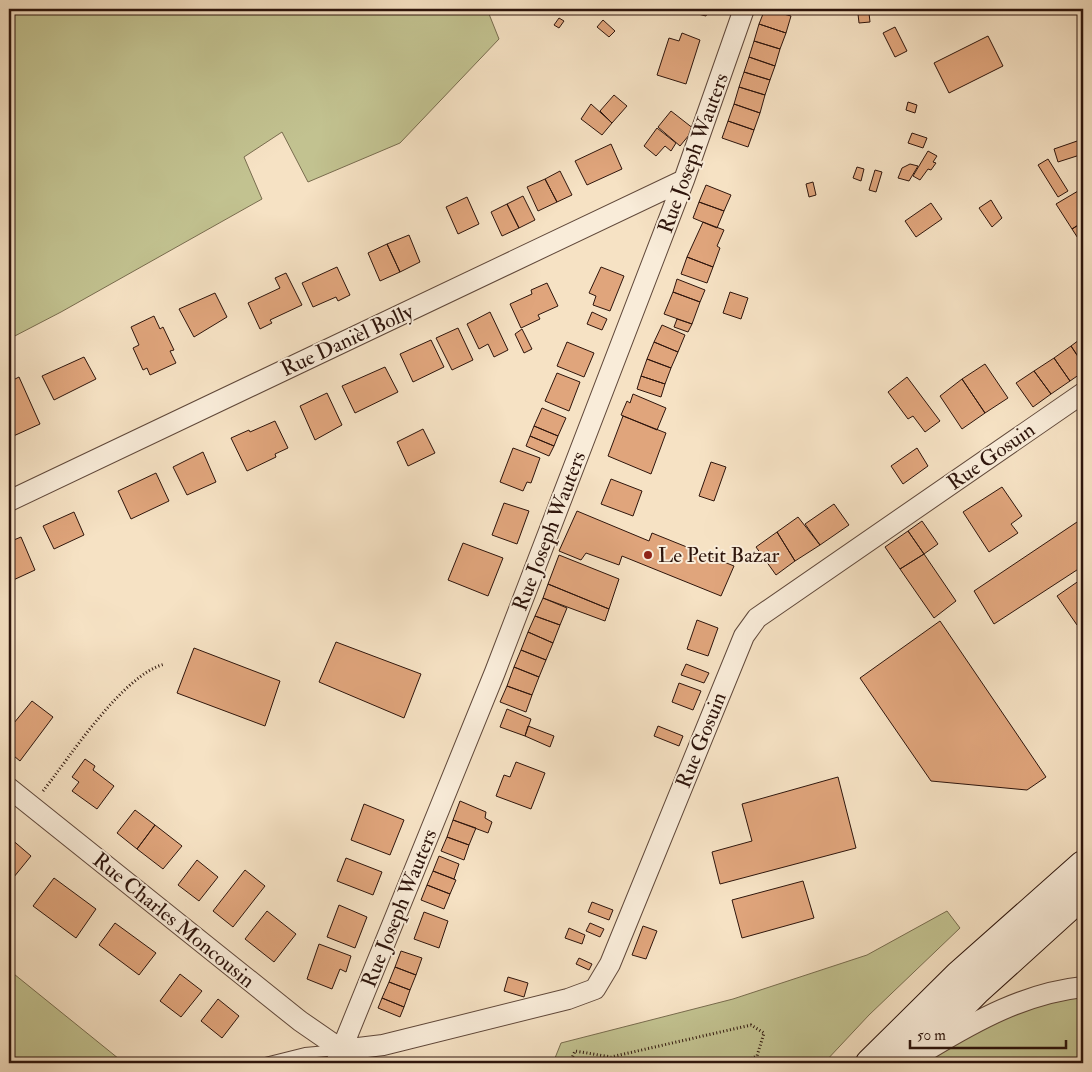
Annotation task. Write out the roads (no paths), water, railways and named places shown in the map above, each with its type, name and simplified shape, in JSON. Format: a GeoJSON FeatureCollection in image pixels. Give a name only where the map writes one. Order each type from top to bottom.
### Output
{"type":"FeatureCollection","features":[{"type":"Feature","properties":{"kind":"main road"},"geometry":{"type":"LineString","coordinates":[[870,1063],[959,975],[1083,865]]}},
{"type":"Feature","properties":{"kind":"main road"},"geometry":{"type":"LineString","coordinates":[[906,1063],[976,991],[1083,894]]}},
{"type":"Feature","properties":{"kind":"street","name":"Rue Joseph Wauters"},"geometry":{"type":"LineString","coordinates":[[339,1056],[495,672],[684,180],[744,9]]}},
{"type":"Feature","properties":{"kind":"street","name":"Rue Danièl Bolly"},"geometry":{"type":"LineString","coordinates":[[9,501],[684,180]]}},
{"type":"Feature","properties":{"kind":"street","name":"Rue Gosuin"},"geometry":{"type":"LineString","coordinates":[[339,1056],[560,1001],[595,989],[610,964],[744,636],[757,618],[1083,393]]}},
{"type":"Feature","properties":{"kind":"street","name":"Rue Charles Moncousin"},"geometry":{"type":"LineString","coordinates":[[9,788],[300,1021],[339,1056]]}},
{"type":"Feature","properties":{"kind":"street"},"geometry":{"type":"LineString","coordinates":[[906,1063],[980,1019],[1037,996],[1083,987]]}},
{"type":"Feature","properties":{"kind":"lane"},"geometry":{"type":"LineString","coordinates":[[265,1063],[305,1053],[339,1056]]}},
{"type":"Feature","properties":{"kind":"place","name":"Le Petit Bazar"},"geometry":{"type":"Point","coordinates":[648,555]}}]}
